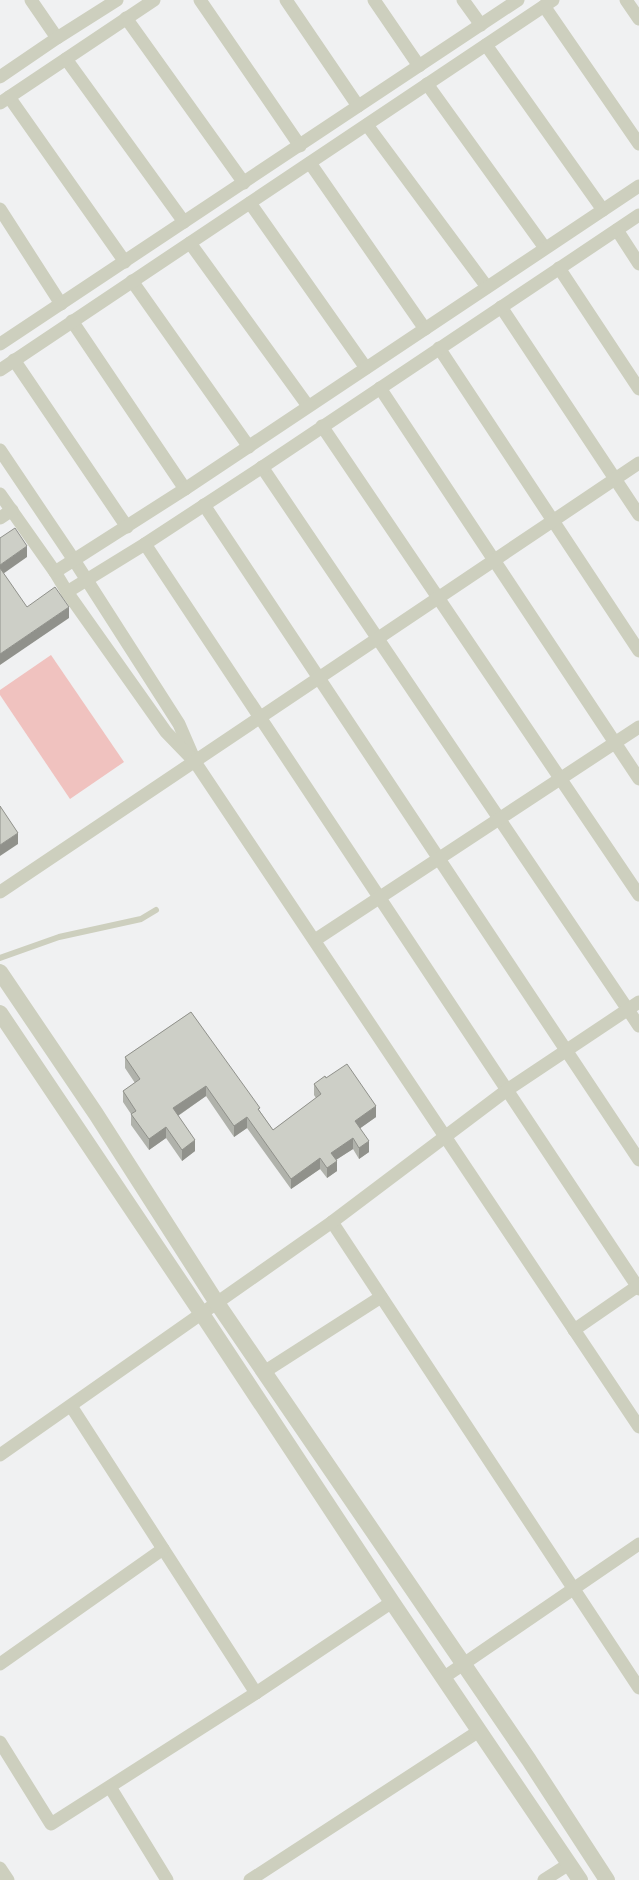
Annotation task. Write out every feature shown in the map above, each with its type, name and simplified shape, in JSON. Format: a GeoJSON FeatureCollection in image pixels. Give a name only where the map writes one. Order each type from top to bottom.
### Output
{"type":"FeatureCollection","features":[{"type":"Feature","properties":{"kind":"street"},"geometry":{"type":"LineString","coordinates":[[31,0],[57,38]]}},
{"type":"Feature","properties":{"kind":"street"},"geometry":{"type":"LineString","coordinates":[[0,76],[117,0]]}},
{"type":"Feature","properties":{"kind":"street"},"geometry":{"type":"LineString","coordinates":[[124,262],[4,100],[154,0]]}},
{"type":"Feature","properties":{"kind":"street"},"geometry":{"type":"LineString","coordinates":[[200,0],[300,146]]}},
{"type":"Feature","properties":{"kind":"street"},"geometry":{"type":"LineString","coordinates":[[286,0],[358,106]]}},
{"type":"Feature","properties":{"kind":"street"},"geometry":{"type":"LineString","coordinates":[[374,0],[419,66]]}},
{"type":"Feature","properties":{"kind":"street"},"geometry":{"type":"LineString","coordinates":[[463,0],[481,26]]}},
{"type":"Feature","properties":{"kind":"street"},"geometry":{"type":"LineString","coordinates":[[1,341],[61,304],[518,0]]}},
{"type":"Feature","properties":{"kind":"street"},"geometry":{"type":"LineString","coordinates":[[626,0],[639,19]]}},
{"type":"Feature","properties":{"kind":"street"},"geometry":{"type":"LineString","coordinates":[[0,370],[548,3],[639,144]]}},
{"type":"Feature","properties":{"kind":"street"},"geometry":{"type":"LineString","coordinates":[[126,18],[244,183]]}},
{"type":"Feature","properties":{"kind":"street"},"geometry":{"type":"LineString","coordinates":[[486,45],[603,210]]}},
{"type":"Feature","properties":{"kind":"street"},"geometry":{"type":"LineString","coordinates":[[66,59],[184,222]]}},
{"type":"Feature","properties":{"kind":"street"},"geometry":{"type":"LineString","coordinates":[[427,84],[545,248]]}},
{"type":"Feature","properties":{"kind":"street"},"geometry":{"type":"LineString","coordinates":[[367,125],[488,287]]}},
{"type":"Feature","properties":{"kind":"street"},"geometry":{"type":"LineString","coordinates":[[310,163],[426,329]]}},
{"type":"Feature","properties":{"kind":"street"},"geometry":{"type":"LineString","coordinates":[[55,572],[249,447],[308,406],[639,186]]}},
{"type":"Feature","properties":{"kind":"street"},"geometry":{"type":"LineString","coordinates":[[250,203],[366,368]]}},
{"type":"Feature","properties":{"kind":"street"},"geometry":{"type":"LineString","coordinates":[[0,209],[61,304]]}},
{"type":"Feature","properties":{"kind":"street"},"geometry":{"type":"LineString","coordinates":[[67,592],[145,544],[262,467],[639,215]]}},
{"type":"Feature","properties":{"kind":"street"},"geometry":{"type":"LineString","coordinates":[[616,230],[639,264]]}},
{"type":"Feature","properties":{"kind":"street"},"geometry":{"type":"LineString","coordinates":[[190,243],[308,406]]}},
{"type":"Feature","properties":{"kind":"street"},"geometry":{"type":"LineString","coordinates":[[559,268],[639,390]]}},
{"type":"Feature","properties":{"kind":"street"},"geometry":{"type":"LineString","coordinates":[[132,281],[249,447]]}},
{"type":"Feature","properties":{"kind":"street"},"geometry":{"type":"LineString","coordinates":[[501,307],[639,516]]}},
{"type":"Feature","properties":{"kind":"street"},"geometry":{"type":"LineString","coordinates":[[72,321],[185,489]]}},
{"type":"Feature","properties":{"kind":"street"},"geometry":{"type":"LineString","coordinates":[[439,348],[639,651]]}},
{"type":"Feature","properties":{"kind":"street"},"geometry":{"type":"LineString","coordinates":[[14,360],[127,527]]}},
{"type":"Feature","properties":{"kind":"street"},"geometry":{"type":"LineString","coordinates":[[380,388],[639,779]]}},
{"type":"Feature","properties":{"kind":"street"},"geometry":{"type":"LineString","coordinates":[[322,426],[639,896]]}},
{"type":"Feature","properties":{"kind":"street"},"geometry":{"type":"LineString","coordinates":[[0,450],[74,560],[179,724],[195,762]]}},
{"type":"Feature","properties":{"kind":"street"},"geometry":{"type":"LineString","coordinates":[[0,892],[195,762],[437,597],[639,463]]}},
{"type":"Feature","properties":{"kind":"street"},"geometry":{"type":"LineString","coordinates":[[262,467],[639,1026]]}},
{"type":"Feature","properties":{"kind":"street"},"geometry":{"type":"LineString","coordinates":[[0,494],[166,732],[195,762],[639,1427]]}},
{"type":"Feature","properties":{"kind":"street"},"geometry":{"type":"LineString","coordinates":[[204,505],[639,1160]]}},
{"type":"Feature","properties":{"kind":"street"},"geometry":{"type":"LineString","coordinates":[[0,518],[12,510]]}},
{"type":"Feature","properties":{"kind":"street"},"geometry":{"type":"LineString","coordinates":[[145,544],[638,1287],[574,1330]]}},
{"type":"Feature","properties":{"kind":"street"},"geometry":{"type":"LineString","coordinates":[[315,940],[380,899],[560,778],[639,727]]}},
{"type":"Feature","properties":{"kind":"street"},"geometry":{"type":"LineString","coordinates":[[0,972],[96,1114],[217,1303],[528,1760],[607,1880]]}},
{"type":"Feature","properties":{"kind":"street"},"geometry":{"type":"LineString","coordinates":[[0,1455],[332,1222],[446,1138],[507,1090],[639,1002]]}},
{"type":"Feature","properties":{"kind":"street"},"geometry":{"type":"LineString","coordinates":[[0,1014],[202,1314],[392,1602],[580,1880]]}},
{"type":"Feature","properties":{"kind":"street"},"geometry":{"type":"LineString","coordinates":[[332,1222],[573,1590],[639,1688]]}},
{"type":"Feature","properties":{"kind":"street"},"geometry":{"type":"LineString","coordinates":[[264,1372],[381,1297]]}},
{"type":"Feature","properties":{"kind":"street"},"geometry":{"type":"LineString","coordinates":[[71,1406],[256,1693]]}},
{"type":"Feature","properties":{"kind":"street"},"geometry":{"type":"LineString","coordinates":[[443,1678],[639,1544]]}},
{"type":"Feature","properties":{"kind":"street"},"geometry":{"type":"LineString","coordinates":[[0,1664],[163,1549]]}},
{"type":"Feature","properties":{"kind":"street"},"geometry":{"type":"LineString","coordinates":[[0,1742],[51,1824],[256,1693],[392,1602]]}},
{"type":"Feature","properties":{"kind":"street"},"geometry":{"type":"LineString","coordinates":[[250,1880],[479,1731]]}},
{"type":"Feature","properties":{"kind":"street"},"geometry":{"type":"LineString","coordinates":[[110,1787],[167,1880]]}},
{"type":"Feature","properties":{"kind":"street"},"geometry":{"type":"LineString","coordinates":[[544,1880],[569,1864]]}},
{"type":"Feature","properties":{"kind":"street"},"geometry":{"type":"LineString","coordinates":[[0,1868],[8,1880]]}},
{"type":"Feature","properties":{"kind":"lane"},"geometry":{"type":"LineString","coordinates":[[0,958],[59,937],[141,920],[156,910]]}},
{"type":"Feature","properties":{"kind":"shaded area"},"geometry":{"type":"Polygon","coordinates":[[[51,655],[124,762],[70,799],[0,695],[0,690],[51,655]]]}},
{"type":"Feature","properties":{"kind":"building"},"geometry":{"type":"Polygon","coordinates":[[[15,528],[27,546],[0,565],[0,538],[15,528]]]}},
{"type":"Feature","properties":{"kind":"building"},"geometry":{"type":"Polygon","coordinates":[[[0,568],[27,607],[55,587],[69,607],[0,654],[0,568]]]}},
{"type":"Feature","properties":{"kind":"building"},"geometry":{"type":"Polygon","coordinates":[[[0,806],[18,833],[0,845],[0,806]]]}},
{"type":"Feature","properties":{"kind":"building"},"geometry":{"type":"Polygon","coordinates":[[[191,1012],[260,1108],[258,1109],[273,1130],[321,1094],[314,1084],[347,1064],[376,1106],[355,1121],[369,1141],[359,1148],[353,1138],[331,1153],[337,1161],[327,1168],[320,1158],[291,1179],[247,1117],[234,1126],[206,1086],[173,1108],[195,1140],[182,1150],[166,1127],[149,1139],[131,1114],[136,1111],[123,1091],[140,1079],[125,1057],[191,1012]]]}}]}
